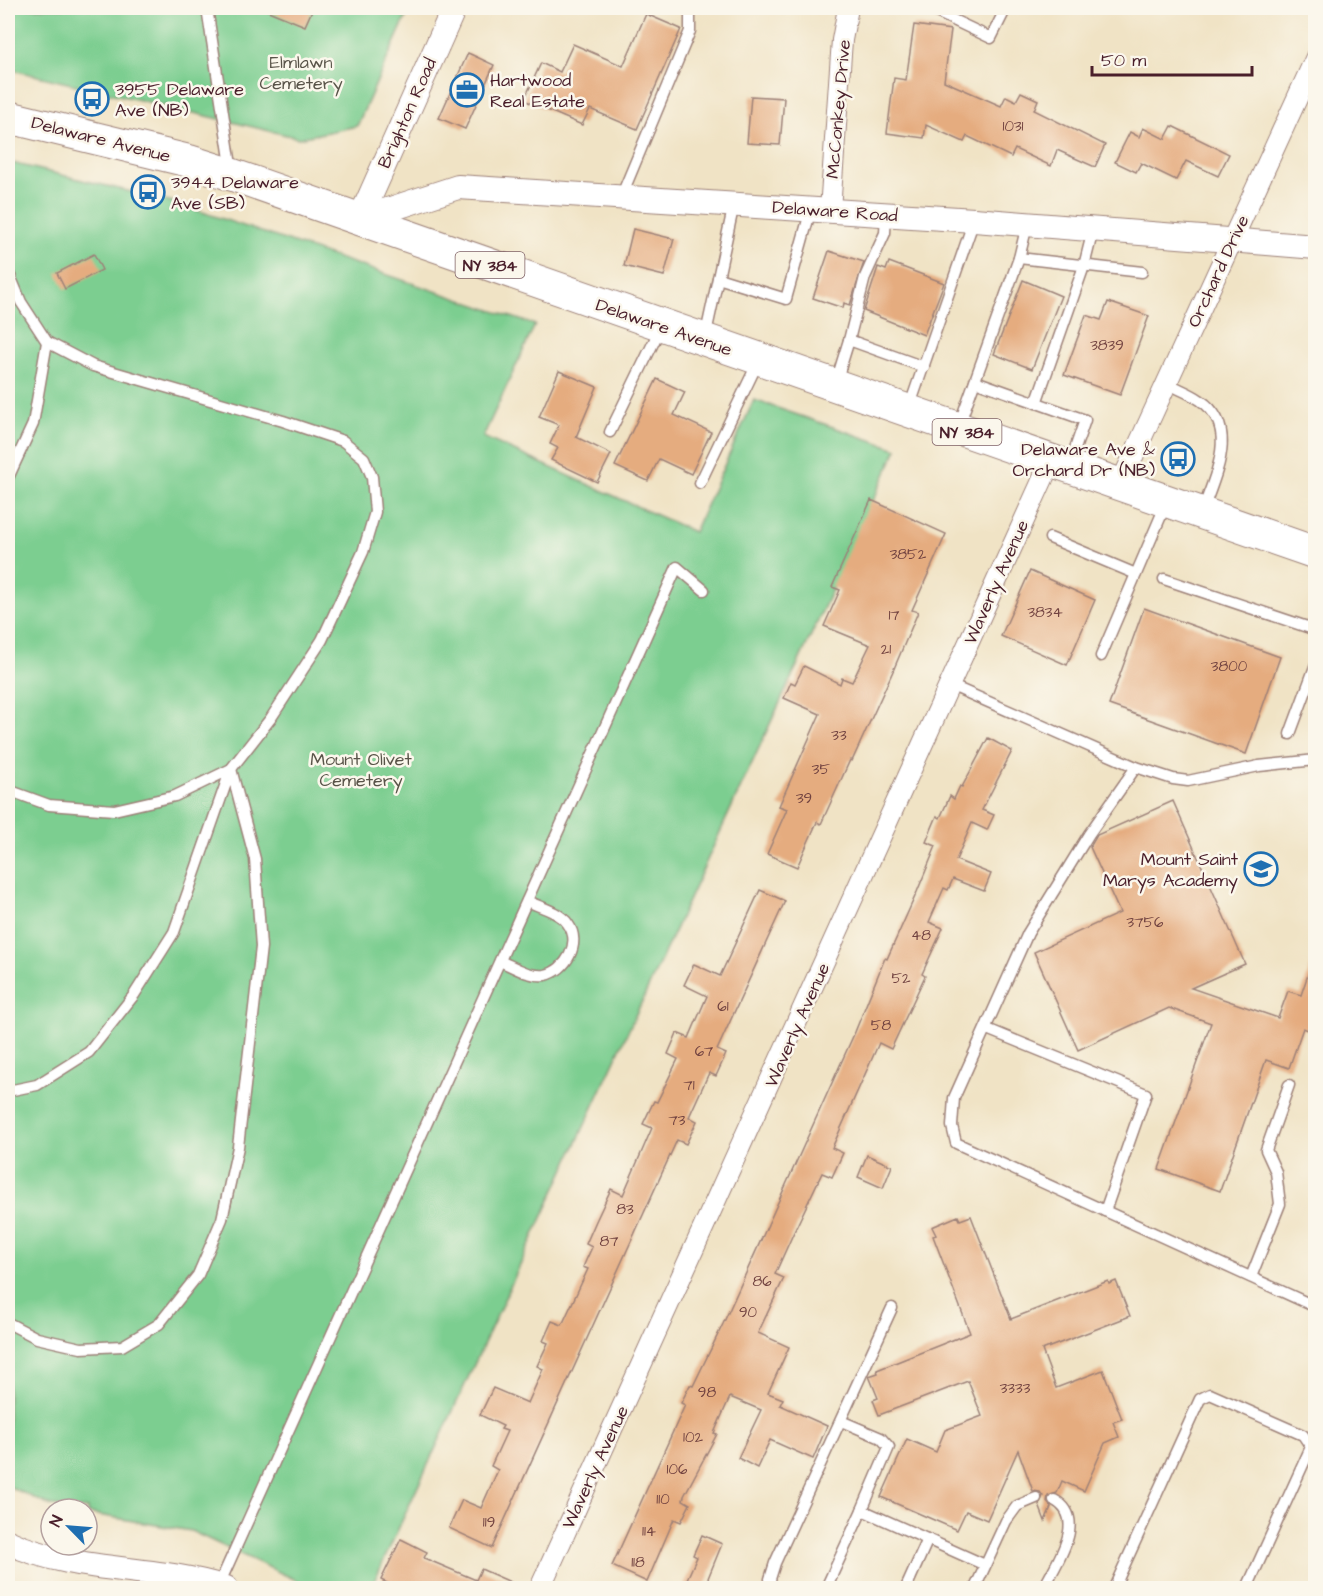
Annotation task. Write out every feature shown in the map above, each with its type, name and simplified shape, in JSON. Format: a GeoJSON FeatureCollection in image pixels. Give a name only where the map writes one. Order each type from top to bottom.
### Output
{"type":"FeatureCollection","features":[{"type":"Feature","properties":{"kind":"main road","name":"Delaware Avenue"},"geometry":{"type":"LineString","coordinates":[[8,117],[189,161],[233,175],[1316,553]]}},
{"type":"Feature","properties":{"kind":"street","name":"Brighton Road"},"geometry":{"type":"LineString","coordinates":[[360,219],[454,8]]}},
{"type":"Feature","properties":{"kind":"street","name":"McConkey Drive"},"geometry":{"type":"LineString","coordinates":[[820,210],[848,8]]}},
{"type":"Feature","properties":{"kind":"street","name":"Orchard Drive"},"geometry":{"type":"LineString","coordinates":[[1120,485],[1316,57]]}},
{"type":"Feature","properties":{"kind":"street","name":"Delaware Road"},"geometry":{"type":"LineString","coordinates":[[360,219],[458,187],[974,220],[1316,247]]}},
{"type":"Feature","properties":{"kind":"street","name":"Waverly Avenue"},"geometry":{"type":"LineString","coordinates":[[540,1588],[950,685],[1060,464]]}},
{"type":"Feature","properties":{"kind":"street"},"geometry":{"type":"LineString","coordinates":[[8,1542],[42,1556],[70,1563],[221,1588]]}},
{"type":"Feature","properties":{"kind":"lane"},"geometry":{"type":"LineString","coordinates":[[207,8],[233,175]]}},
{"type":"Feature","properties":{"kind":"lane"},"geometry":{"type":"LineString","coordinates":[[621,198],[690,31],[690,8]]}},
{"type":"Feature","properties":{"kind":"lane"},"geometry":{"type":"LineString","coordinates":[[928,8],[991,38],[1006,8]]}},
{"type":"Feature","properties":{"kind":"lane"},"geometry":{"type":"LineString","coordinates":[[705,341],[734,204]]}},
{"type":"Feature","properties":{"kind":"lane"},"geometry":{"type":"LineString","coordinates":[[718,278],[786,299],[820,210]]}},
{"type":"Feature","properties":{"kind":"lane"},"geometry":{"type":"LineString","coordinates":[[835,386],[865,277],[885,233],[886,214]]}},
{"type":"Feature","properties":{"kind":"lane"},"geometry":{"type":"LineString","coordinates":[[908,411],[974,220]]}},
{"type":"Feature","properties":{"kind":"lane"},"geometry":{"type":"LineString","coordinates":[[958,429],[1019,258],[1027,225]]}},
{"type":"Feature","properties":{"kind":"lane"},"geometry":{"type":"LineString","coordinates":[[1036,402],[1084,266],[1093,230]]}},
{"type":"Feature","properties":{"kind":"lane"},"geometry":{"type":"LineString","coordinates":[[1019,258],[1142,272]]}},
{"type":"Feature","properties":{"kind":"lane"},"geometry":{"type":"LineString","coordinates":[[8,271],[21,302],[48,342],[93,366],[284,421],[343,441],[364,458],[372,477],[375,512],[363,552],[322,640],[272,718],[231,770],[174,932],[134,995],[90,1052],[37,1085],[8,1091]]}},
{"type":"Feature","properties":{"kind":"lane"},"geometry":{"type":"LineString","coordinates":[[610,432],[661,326]]}},
{"type":"Feature","properties":{"kind":"lane"},"geometry":{"type":"LineString","coordinates":[[849,340],[924,367]]}},
{"type":"Feature","properties":{"kind":"lane"},"geometry":{"type":"LineString","coordinates":[[8,478],[33,424],[48,342]]}},
{"type":"Feature","properties":{"kind":"lane"},"geometry":{"type":"LineString","coordinates":[[700,483],[759,360]]}},
{"type":"Feature","properties":{"kind":"lane"},"geometry":{"type":"LineString","coordinates":[[975,381],[1085,420],[1060,464]]}},
{"type":"Feature","properties":{"kind":"lane"},"geometry":{"type":"LineString","coordinates":[[1167,383],[1201,400],[1220,420],[1223,450],[1202,513]]}},
{"type":"Feature","properties":{"kind":"lane"},"geometry":{"type":"LineString","coordinates":[[1101,656],[1167,501]]}},
{"type":"Feature","properties":{"kind":"lane"},"geometry":{"type":"LineString","coordinates":[[1050,538],[1136,574]]}},
{"type":"Feature","properties":{"kind":"lane"},"geometry":{"type":"LineString","coordinates":[[221,1588],[677,567],[704,590]]}},
{"type":"Feature","properties":{"kind":"lane"},"geometry":{"type":"LineString","coordinates":[[1164,579],[1316,630]]}},
{"type":"Feature","properties":{"kind":"lane"},"geometry":{"type":"LineString","coordinates":[[1290,734],[1316,664]]}},
{"type":"Feature","properties":{"kind":"lane"},"geometry":{"type":"LineString","coordinates":[[950,685],[1136,767],[1188,782],[1259,766],[1316,760]]}},
{"type":"Feature","properties":{"kind":"lane"},"geometry":{"type":"LineString","coordinates":[[1136,767],[1089,834],[1028,933],[987,1029],[954,1098],[952,1126],[956,1143],[1316,1307]]}},
{"type":"Feature","properties":{"kind":"lane"},"geometry":{"type":"LineString","coordinates":[[8,789],[49,805],[114,810],[175,796],[231,770]]}},
{"type":"Feature","properties":{"kind":"lane"},"geometry":{"type":"LineString","coordinates":[[8,1323],[37,1338],[81,1348],[122,1346],[159,1323],[198,1275],[222,1219],[238,1147],[261,948],[255,860],[231,770]]}},
{"type":"Feature","properties":{"kind":"lane"},"geometry":{"type":"LineString","coordinates":[[500,961],[530,974],[545,975],[560,969],[570,955],[574,939],[568,924],[557,914],[527,901]]}},
{"type":"Feature","properties":{"kind":"lane"},"geometry":{"type":"LineString","coordinates":[[987,1029],[1146,1094],[1105,1211]]}},
{"type":"Feature","properties":{"kind":"lane"},"geometry":{"type":"LineString","coordinates":[[1251,1277],[1280,1204],[1276,1172],[1266,1150],[1289,1085]]}},
{"type":"Feature","properties":{"kind":"lane"},"geometry":{"type":"LineString","coordinates":[[772,1588],[770,1580],[775,1563],[892,1308]]}},
{"type":"Feature","properties":{"kind":"lane"},"geometry":{"type":"LineString","coordinates":[[1114,1588],[1200,1399],[1210,1394],[1303,1435],[1311,1446],[1247,1588]]}},
{"type":"Feature","properties":{"kind":"lane"},"geometry":{"type":"LineString","coordinates":[[826,1588],[889,1448],[881,1438],[841,1421]]}},
{"type":"Feature","properties":{"kind":"lane"},"geometry":{"type":"LineString","coordinates":[[975,1588],[1006,1521],[1017,1506],[1036,1498]]}},
{"type":"Feature","properties":{"kind":"lane"},"geometry":{"type":"LineString","coordinates":[[1044,1588],[1071,1530],[1070,1514],[1062,1504],[1054,1500]]}},
{"type":"Feature","properties":{"kind":"lane"},"geometry":{"type":"LineString","coordinates":[[862,1510],[986,1565]]}},
{"type":"Feature","properties":{"kind":"lane"},"geometry":{"type":"LineString","coordinates":[[906,1588],[928,1539]]}},
{"type":"Feature","properties":{"kind":"green space","name":"Elmlawn Cemetery"},"geometry":{"type":"Polygon","coordinates":[[[8,8],[410,8],[357,126],[299,138],[8,69],[8,8]]]}},
{"type":"Feature","properties":{"kind":"green space","name":"Mount Olivet Cemetery"},"geometry":{"type":"Polygon","coordinates":[[[8,162],[173,202],[535,325],[483,437],[694,532],[754,400],[897,449],[371,1588],[313,1588],[191,1531],[99,1515],[99,1497],[39,1497],[39,1500],[8,1486],[8,162]]]}},
{"type":"Feature","properties":{"kind":"building"},"geometry":{"type":"Polygon","coordinates":[[[261,8],[313,8],[305,26],[261,8]]]}},
{"type":"Feature","properties":{"kind":"building"},"geometry":{"type":"Polygon","coordinates":[[[646,14],[681,29],[637,129],[590,109],[582,125],[524,100],[541,63],[560,72],[573,44],[623,66],[646,14]]]}},
{"type":"Feature","properties":{"kind":"building"},"geometry":{"type":"Polygon","coordinates":[[[914,25],[951,30],[944,81],[1001,106],[1006,96],[1016,101],[1021,92],[1038,100],[1034,110],[1105,145],[1095,167],[1057,150],[1051,166],[1015,149],[1011,157],[967,136],[964,142],[926,125],[924,138],[887,133],[894,78],[906,80],[914,25]]]}},
{"type":"Feature","properties":{"kind":"building","name":"Hartwood Real Estate"},"geometry":{"type":"Polygon","coordinates":[[[468,53],[494,65],[465,129],[439,118],[468,53]]]}},
{"type":"Feature","properties":{"kind":"building"},"geometry":{"type":"Polygon","coordinates":[[[751,96],[784,98],[780,145],[747,143],[751,96]]]}},
{"type":"Feature","properties":{"kind":"building"},"geometry":{"type":"Polygon","coordinates":[[[1172,126],[1229,154],[1218,176],[1186,161],[1176,180],[1141,163],[1136,172],[1115,162],[1130,132],[1139,137],[1143,128],[1165,139],[1172,126]]]}},
{"type":"Feature","properties":{"kind":"building"},"geometry":{"type":"Polygon","coordinates":[[[633,229],[674,239],[664,276],[624,266],[633,229]]]}},
{"type":"Feature","properties":{"kind":"building"},"geometry":{"type":"Polygon","coordinates":[[[829,251],[864,262],[850,305],[844,303],[843,308],[813,298],[829,251]]]}},
{"type":"Feature","properties":{"kind":"building"},"geometry":{"type":"Polygon","coordinates":[[[94,254],[102,270],[65,289],[57,273],[94,254]]]}},
{"type":"Feature","properties":{"kind":"building"},"geometry":{"type":"Polygon","coordinates":[[[889,262],[944,283],[924,335],[864,311],[878,267],[886,270],[889,262]]]}},
{"type":"Feature","properties":{"kind":"building"},"geometry":{"type":"Polygon","coordinates":[[[1023,280],[1061,296],[1032,369],[994,354],[1023,280]]]}},
{"type":"Feature","properties":{"kind":"building"},"geometry":{"type":"Polygon","coordinates":[[[1108,302],[1149,316],[1120,395],[1064,375],[1086,315],[1101,320],[1108,302]]]}},
{"type":"Feature","properties":{"kind":"building"},"geometry":{"type":"Polygon","coordinates":[[[559,371],[597,387],[576,437],[611,454],[597,482],[551,460],[558,448],[550,444],[559,425],[539,417],[559,371]]]}},
{"type":"Feature","properties":{"kind":"building"},"geometry":{"type":"Polygon","coordinates":[[[657,379],[685,392],[674,415],[711,432],[691,474],[659,459],[648,481],[615,466],[657,379]]]}},
{"type":"Feature","properties":{"kind":"building"},"geometry":{"type":"Polygon","coordinates":[[[871,500],[946,534],[912,610],[918,612],[893,671],[852,761],[850,760],[821,824],[817,822],[797,867],[767,854],[787,809],[779,806],[820,714],[784,698],[791,682],[795,684],[804,666],[840,684],[842,678],[852,682],[870,645],[824,626],[840,590],[832,587],[871,500]]]}},
{"type":"Feature","properties":{"kind":"building"},"geometry":{"type":"Polygon","coordinates":[[[1030,571],[1095,600],[1067,665],[1001,636],[1030,571]]]}},
{"type":"Feature","properties":{"kind":"building"},"geometry":{"type":"Polygon","coordinates":[[[1144,608],[1280,657],[1246,754],[1109,705],[1144,608]]]}},
{"type":"Feature","properties":{"kind":"building"},"geometry":{"type":"Polygon","coordinates":[[[988,738],[1012,751],[982,810],[994,815],[987,830],[972,823],[956,860],[991,874],[984,891],[953,879],[948,890],[944,888],[929,922],[943,928],[922,974],[925,976],[891,1049],[879,1043],[832,1148],[843,1153],[832,1177],[822,1173],[793,1234],[775,1274],[784,1278],[758,1333],[789,1347],[768,1393],[783,1399],[780,1405],[827,1426],[813,1459],[770,1440],[757,1468],[738,1458],[761,1410],[730,1397],[714,1433],[717,1434],[684,1496],[683,1500],[690,1504],[681,1522],[674,1519],[647,1582],[612,1566],[685,1405],[681,1403],[690,1385],[693,1386],[723,1324],[855,1032],[885,958],[887,959],[917,892],[936,846],[926,842],[937,816],[940,818],[950,796],[954,799],[960,786],[962,787],[988,738]]]}},
{"type":"Feature","properties":{"kind":"building"},"geometry":{"type":"Polygon","coordinates":[[[1173,801],[1245,964],[1191,988],[1278,1018],[1288,991],[1301,995],[1313,960],[1316,960],[1316,1033],[1303,1028],[1289,1068],[1266,1060],[1220,1191],[1159,1169],[1211,1023],[1169,1008],[1078,1050],[1034,952],[1120,913],[1090,847],[1097,835],[1173,801]]]}},
{"type":"Feature","properties":{"kind":"building"},"geometry":{"type":"Polygon","coordinates":[[[760,890],[785,901],[717,1050],[726,1054],[716,1076],[709,1073],[689,1117],[697,1121],[686,1144],[677,1140],[492,1548],[449,1528],[462,1500],[481,1508],[498,1470],[491,1466],[507,1431],[501,1429],[503,1426],[480,1415],[493,1388],[528,1403],[543,1369],[537,1366],[548,1343],[543,1341],[552,1321],[562,1325],[588,1269],[583,1267],[592,1247],[586,1244],[596,1221],[611,1189],[623,1195],[652,1128],[643,1124],[654,1101],[657,1102],[678,1059],[668,1054],[677,1033],[689,1038],[707,996],[684,985],[694,964],[720,976],[760,890]]]}},
{"type":"Feature","properties":{"kind":"building"},"geometry":{"type":"Polygon","coordinates":[[[867,1155],[892,1166],[883,1188],[858,1177],[867,1155]]]}},
{"type":"Feature","properties":{"kind":"building"},"geometry":{"type":"Polygon","coordinates":[[[958,1216],[960,1220],[971,1216],[1011,1319],[1108,1281],[1109,1284],[1116,1281],[1130,1316],[1042,1350],[1056,1388],[1103,1370],[1122,1419],[1113,1422],[1119,1437],[1105,1443],[1084,1491],[1062,1481],[1057,1493],[1048,1496],[1047,1502],[1051,1507],[1045,1521],[1039,1505],[1043,1496],[1040,1492],[1033,1491],[1018,1450],[987,1520],[966,1511],[957,1530],[881,1497],[907,1439],[936,1452],[945,1430],[982,1416],[968,1381],[879,1415],[873,1400],[878,1398],[869,1376],[878,1373],[877,1370],[970,1333],[933,1236],[936,1235],[932,1227],[958,1216]]]}},
{"type":"Feature","properties":{"kind":"building"},"geometry":{"type":"Polygon","coordinates":[[[702,1535],[722,1544],[704,1588],[683,1588],[697,1557],[693,1555],[702,1535]]]}},
{"type":"Feature","properties":{"kind":"building"},"geometry":{"type":"Polygon","coordinates":[[[401,1539],[427,1552],[424,1558],[476,1580],[481,1569],[524,1588],[397,1588],[381,1580],[401,1539]]]}},
{"type":"Feature","properties":{"kind":"place","name":"Hartwood Real Estate"},"geometry":{"type":"Point","coordinates":[467,90]}},
{"type":"Feature","properties":{"kind":"place","name":"3955 Delaware Ave (NB)"},"geometry":{"type":"Point","coordinates":[92,99]}},
{"type":"Feature","properties":{"kind":"place","name":"3944 Delaware Ave (SB)"},"geometry":{"type":"Point","coordinates":[148,192]}},
{"type":"Feature","properties":{"kind":"place","name":"Delaware Ave & Orchard Dr (NB)"},"geometry":{"type":"Point","coordinates":[1178,459]}},
{"type":"Feature","properties":{"kind":"place","name":"Mount Saint Marys Academy"},"geometry":{"type":"Point","coordinates":[1261,869]}}]}
